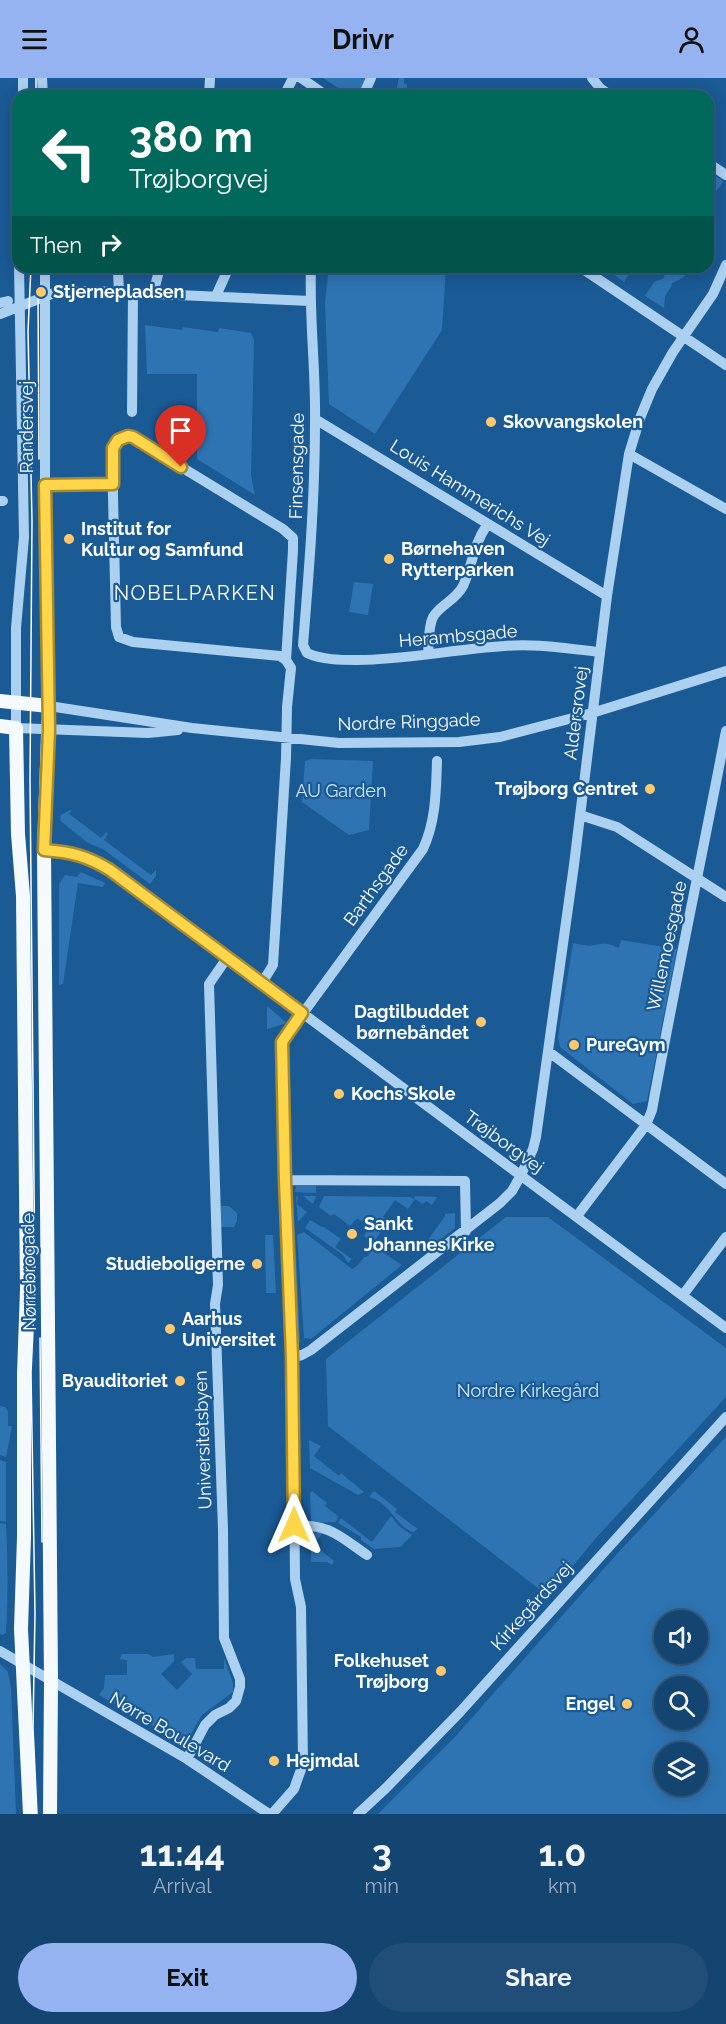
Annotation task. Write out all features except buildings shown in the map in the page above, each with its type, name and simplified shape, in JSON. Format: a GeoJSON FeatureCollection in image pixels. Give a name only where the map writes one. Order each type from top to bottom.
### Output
{"type":"FeatureCollection","features":[{"type":"Feature","properties":{"kind":"main road","name":"Nordre Ringgade"},"geometry":{"type":"LineString","coordinates":[[0,701],[48,706]]}},
{"type":"Feature","properties":{"kind":"main road","name":"Randersvej"},"geometry":{"type":"LineString","coordinates":[[48,706],[49,730]]}},
{"type":"Feature","properties":{"kind":"main road","name":"Nordre Ringgade"},"geometry":{"type":"LineString","coordinates":[[0,726],[16,728]]}},
{"type":"Feature","properties":{"kind":"main road","name":"Nørrebrogade"},"geometry":{"type":"LineString","coordinates":[[16,728],[18,834],[23,896],[27,1278],[21,1663],[30,1814]]}},
{"type":"Feature","properties":{"kind":"main road","name":"Nørrebrogade"},"geometry":{"type":"LineString","coordinates":[[49,730],[44,850],[51,1681],[50,1814]]}},
{"type":"Feature","properties":{"kind":"street"},"geometry":{"type":"LineString","coordinates":[[301,78],[318,90]]}},
{"type":"Feature","properties":{"kind":"street"},"geometry":{"type":"LineString","coordinates":[[592,78],[603,90]]}},
{"type":"Feature","properties":{"kind":"street","name":"Aldersrovej"},"geometry":{"type":"LineString","coordinates":[[292,1357],[311,1350],[506,1198],[521,1175],[533,1149],[549,1052],[607,596],[629,454],[652,389],[713,294],[726,265]]}},
{"type":"Feature","properties":{"kind":"street","name":"Randersvej"},"geometry":{"type":"LineString","coordinates":[[16,703],[16,628],[24,537],[19,273]]}},
{"type":"Feature","properties":{"kind":"street","name":"Randersvej"},"geometry":{"type":"LineString","coordinates":[[45,273],[48,706]]}},
{"type":"Feature","properties":{"kind":"street"},"geometry":{"type":"LineString","coordinates":[[118,273],[119,292]]}},
{"type":"Feature","properties":{"kind":"street"},"geometry":{"type":"LineString","coordinates":[[153,294],[158,273]]}},
{"type":"Feature","properties":{"kind":"street"},"geometry":{"type":"LineString","coordinates":[[216,296],[226,273]]}},
{"type":"Feature","properties":{"kind":"street","name":"Finsensgade"},"geometry":{"type":"LineString","coordinates":[[311,273],[315,419],[313,516],[303,645],[307,653],[319,657]]}},
{"type":"Feature","properties":{"kind":"street"},"geometry":{"type":"LineString","coordinates":[[589,273],[726,365]]}},
{"type":"Feature","properties":{"kind":"street"},"geometry":{"type":"LineString","coordinates":[[0,314],[20,304],[66,292],[119,292],[310,301]]}},
{"type":"Feature","properties":{"kind":"street"},"geometry":{"type":"LineString","coordinates":[[132,412],[133,293]]}},
{"type":"Feature","properties":{"kind":"street","name":"Louis Hammerichs Vej"},"geometry":{"type":"LineString","coordinates":[[315,419],[607,596]]}},
{"type":"Feature","properties":{"kind":"street"},"geometry":{"type":"LineString","coordinates":[[262,983],[273,965],[291,668],[280,656],[133,642],[119,637],[116,627],[113,484],[113,448],[118,440],[128,436],[133,437],[288,533],[292,538],[294,544],[286,660]]}},
{"type":"Feature","properties":{"kind":"street"},"geometry":{"type":"LineString","coordinates":[[629,454],[726,509]]}},
{"type":"Feature","properties":{"kind":"street"},"geometry":{"type":"LineString","coordinates":[[45,485],[113,484]]}},
{"type":"Feature","properties":{"kind":"street"},"geometry":{"type":"LineString","coordinates":[[428,654],[430,624],[434,615],[455,598],[463,586],[478,538],[488,525]]}},
{"type":"Feature","properties":{"kind":"street","name":"Herambsgade"},"geometry":{"type":"LineString","coordinates":[[319,657],[378,660],[504,645],[600,652]]}},
{"type":"Feature","properties":{"kind":"street","name":"Nordre Ringgade"},"geometry":{"type":"LineString","coordinates":[[48,706],[192,729],[286,739],[339,743],[459,742],[500,737],[592,713],[726,671]]}},
{"type":"Feature","properties":{"kind":"street","name":"Nørrebrogade"},"geometry":{"type":"LineString","coordinates":[[16,703],[16,728]]}},
{"type":"Feature","properties":{"kind":"street","name":"Nordre Ringgade"},"geometry":{"type":"LineString","coordinates":[[16,728],[148,733],[192,729]]}},
{"type":"Feature","properties":{"kind":"street","name":"Willemoesgade"},"geometry":{"type":"LineString","coordinates":[[577,1216],[646,1125],[652,1110],[726,731]]}},
{"type":"Feature","properties":{"kind":"street","name":"Barthsgade"},"geometry":{"type":"LineString","coordinates":[[271,1814],[294,1789],[303,1764],[301,1607],[295,1578],[292,1357],[282,1042],[423,849],[436,805],[437,760]]}},
{"type":"Feature","properties":{"kind":"street"},"geometry":{"type":"LineString","coordinates":[[580,815],[616,827],[726,897]]}},
{"type":"Feature","properties":{"kind":"street","name":"Trøjborgvej"},"geometry":{"type":"LineString","coordinates":[[44,850],[72,852],[92,859],[110,870],[726,1328]]}},
{"type":"Feature","properties":{"kind":"street","name":"Universitetsbyen"},"geometry":{"type":"LineString","coordinates":[[187,1759],[205,1725],[236,1701],[240,1687],[240,1679],[224,1638],[223,1621],[223,1530],[215,1304],[218,1285],[209,1020],[209,984],[227,958]]}},
{"type":"Feature","properties":{"kind":"street"},"geometry":{"type":"LineString","coordinates":[[549,1052],[726,1184]]}},
{"type":"Feature","properties":{"kind":"street"},"geometry":{"type":"LineString","coordinates":[[285,1180],[465,1181],[466,1231]]}},
{"type":"Feature","properties":{"kind":"street"},"geometry":{"type":"LineString","coordinates":[[683,1295],[726,1237]]}},
{"type":"Feature","properties":{"kind":"street","name":"Kirkegårdsvej"},"geometry":{"type":"LineString","coordinates":[[358,1814],[460,1712],[726,1417]]}},
{"type":"Feature","properties":{"kind":"street"},"geometry":{"type":"LineString","coordinates":[[294,1525],[314,1525],[328,1529],[367,1555]]}},
{"type":"Feature","properties":{"kind":"street","name":"Nørre Boulevard"},"geometry":{"type":"LineString","coordinates":[[0,1651],[187,1759],[271,1814]]}},
{"type":"Feature","properties":{"kind":"green space"},"geometry":{"type":"Polygon","coordinates":[[[323,78],[365,78],[362,89],[341,90],[323,78]]]}},
{"type":"Feature","properties":{"kind":"green space"},"geometry":{"type":"Polygon","coordinates":[[[399,78],[404,78],[406,90],[396,90],[399,78]]]}},
{"type":"Feature","properties":{"kind":"green space"},"geometry":{"type":"Polygon","coordinates":[[[714,175],[723,181],[714,193],[714,175]]]}},
{"type":"Feature","properties":{"kind":"green space"},"geometry":{"type":"Polygon","coordinates":[[[328,273],[446,273],[442,330],[375,434],[329,404],[325,302],[328,273]]]}},
{"type":"Feature","properties":{"kind":"green space"},"geometry":{"type":"Polygon","coordinates":[[[612,273],[629,273],[624,282],[612,273]]]}},
{"type":"Feature","properties":{"kind":"green space"},"geometry":{"type":"Polygon","coordinates":[[[666,273],[686,273],[684,277],[671,284],[665,296],[664,308],[645,296],[655,281],[663,279],[666,273]]]}},
{"type":"Feature","properties":{"kind":"green space"},"geometry":{"type":"Polygon","coordinates":[[[145,325],[218,332],[219,328],[251,333],[254,340],[251,475],[255,495],[197,459],[197,374],[147,374],[145,325]]]}},
{"type":"Feature","properties":{"kind":"green space"},"geometry":{"type":"Polygon","coordinates":[[[354,582],[373,584],[368,615],[349,612],[354,582]]]}},
{"type":"Feature","properties":{"kind":"green space","name":"AU Garden"},"geometry":{"type":"Polygon","coordinates":[[[310,759],[373,761],[369,830],[349,835],[302,802],[305,761],[310,759]]]}},
{"type":"Feature","properties":{"kind":"green space"},"geometry":{"type":"Polygon","coordinates":[[[72,809],[69,814],[101,838],[106,832],[108,834],[104,840],[151,875],[156,870],[156,876],[150,884],[103,849],[88,843],[63,823],[60,820],[61,815],[72,809]]]}},
{"type":"Feature","properties":{"kind":"green space"},"geometry":{"type":"Polygon","coordinates":[[[81,872],[105,883],[103,887],[78,883],[63,984],[59,985],[59,884],[65,875],[77,877],[81,872]]]}},
{"type":"Feature","properties":{"kind":"green space"},"geometry":{"type":"Polygon","coordinates":[[[621,940],[677,949],[647,1101],[633,1104],[560,1047],[558,1037],[573,943],[589,946],[606,944],[619,948],[621,940]]]}},
{"type":"Feature","properties":{"kind":"green space"},"geometry":{"type":"Polygon","coordinates":[[[267,1006],[286,1022],[267,1029],[267,1006]]]}},
{"type":"Feature","properties":{"kind":"green space"},"geometry":{"type":"Polygon","coordinates":[[[296,1186],[316,1186],[316,1193],[295,1192],[296,1186]]]}},
{"type":"Feature","properties":{"kind":"green space"},"geometry":{"type":"Polygon","coordinates":[[[298,1196],[297,1204],[307,1212],[298,1222],[296,1197],[298,1196]]]}},
{"type":"Feature","properties":{"kind":"green space"},"geometry":{"type":"Polygon","coordinates":[[[303,1196],[316,1196],[313,1204],[303,1196]]]}},
{"type":"Feature","properties":{"kind":"green space"},"geometry":{"type":"Polygon","coordinates":[[[324,1196],[410,1197],[414,1199],[415,1196],[437,1197],[432,1205],[426,1201],[423,1204],[415,1199],[408,1209],[395,1200],[383,1217],[396,1227],[385,1226],[373,1243],[379,1250],[402,1265],[311,1339],[304,1338],[297,1235],[304,1232],[352,1269],[368,1256],[375,1246],[364,1236],[370,1227],[357,1218],[350,1226],[334,1214],[331,1216],[319,1207],[324,1196]]]}},
{"type":"Feature","properties":{"kind":"green space"},"geometry":{"type":"Polygon","coordinates":[[[221,1206],[229,1206],[237,1213],[234,1227],[221,1227],[221,1206]]]}},
{"type":"Feature","properties":{"kind":"green space"},"geometry":{"type":"Polygon","coordinates":[[[455,1213],[455,1228],[427,1250],[423,1247],[445,1214],[455,1213]]]}},
{"type":"Feature","properties":{"kind":"green space","name":"Nordre Kirkegård"},"geometry":{"type":"Polygon","coordinates":[[[506,1217],[548,1217],[726,1348],[726,1397],[596,1538],[548,1596],[328,1426],[326,1359],[506,1217]]]}},
{"type":"Feature","properties":{"kind":"green space"},"geometry":{"type":"Polygon","coordinates":[[[310,1220],[341,1239],[335,1247],[352,1259],[348,1263],[343,1255],[305,1228],[310,1220]]]}},
{"type":"Feature","properties":{"kind":"green space"},"geometry":{"type":"Polygon","coordinates":[[[295,1232],[300,1342],[299,1343],[292,1233],[295,1232]]]}},
{"type":"Feature","properties":{"kind":"green space"},"geometry":{"type":"Polygon","coordinates":[[[265,1235],[273,1235],[276,1293],[266,1293],[265,1235]]]}},
{"type":"Feature","properties":{"kind":"green space"},"geometry":{"type":"Polygon","coordinates":[[[0,1406],[5,1407],[8,1411],[8,1426],[12,1426],[6,1457],[0,1455],[0,1406]]]}},
{"type":"Feature","properties":{"kind":"green space"},"geometry":{"type":"Polygon","coordinates":[[[726,1437],[726,1814],[378,1814],[454,1738],[616,1555],[726,1437]]]}},
{"type":"Feature","properties":{"kind":"green space"},"geometry":{"type":"Polygon","coordinates":[[[309,1440],[321,1446],[314,1456],[339,1476],[341,1473],[364,1492],[358,1495],[310,1468],[309,1440]]]}},
{"type":"Feature","properties":{"kind":"green space"},"geometry":{"type":"Polygon","coordinates":[[[0,1460],[6,1462],[6,1522],[0,1521],[0,1460]]]}},
{"type":"Feature","properties":{"kind":"green space"},"geometry":{"type":"Polygon","coordinates":[[[312,1491],[327,1503],[325,1506],[338,1516],[336,1522],[314,1523],[311,1521],[310,1493],[312,1491]]]}},
{"type":"Feature","properties":{"kind":"green space"},"geometry":{"type":"Polygon","coordinates":[[[374,1491],[397,1509],[395,1512],[418,1529],[413,1532],[407,1529],[387,1508],[369,1497],[374,1491]]]}},
{"type":"Feature","properties":{"kind":"green space"},"geometry":{"type":"Polygon","coordinates":[[[391,1516],[400,1527],[412,1535],[400,1547],[374,1549],[361,1540],[361,1537],[338,1523],[341,1518],[372,1542],[391,1516]]]}},
{"type":"Feature","properties":{"kind":"green space"},"geometry":{"type":"Polygon","coordinates":[[[0,1523],[6,1524],[7,1565],[6,1633],[2,1635],[0,1633],[0,1523]]]}},
{"type":"Feature","properties":{"kind":"green space"},"geometry":{"type":"Polygon","coordinates":[[[323,1532],[314,1545],[334,1561],[332,1565],[327,1562],[311,1562],[311,1533],[323,1532]]]}},
{"type":"Feature","properties":{"kind":"green space"},"geometry":{"type":"Polygon","coordinates":[[[122,1654],[148,1654],[153,1657],[174,1654],[174,1661],[161,1674],[177,1690],[192,1674],[181,1662],[186,1658],[195,1658],[196,1669],[224,1669],[224,1658],[233,1683],[233,1692],[202,1715],[188,1739],[181,1742],[99,1695],[104,1688],[105,1675],[127,1675],[127,1660],[120,1659],[122,1654]]]}},
{"type":"Feature","properties":{"kind":"green space"},"geometry":{"type":"Polygon","coordinates":[[[0,1664],[8,1672],[11,1688],[16,1814],[0,1814],[0,1664]]]}},
{"type":"Feature","properties":{"kind":"tram line"},"geometry":{"type":"LineString","coordinates":[[36,78],[36,90]]}},
{"type":"Feature","properties":{"kind":"tram line"},"geometry":{"type":"LineString","coordinates":[[31,273],[28,331],[32,521],[30,781],[35,1286],[31,1373],[35,1613],[33,1728],[37,1814]]}},
{"type":"Feature","properties":{"kind":"tram line"},"geometry":{"type":"LineString","coordinates":[[38,291],[39,459]]}},
{"type":"Feature","properties":{"kind":"tram line"},"geometry":{"type":"LineString","coordinates":[[40,1338],[42,1542]]}},
{"type":"Feature","properties":{"kind":"place","name":"Stjernepladsen"},"geometry":{"type":"Point","coordinates":[41,292]}},
{"type":"Feature","properties":{"kind":"place","name":"Skovvangskolen"},"geometry":{"type":"Point","coordinates":[491,422]}},
{"type":"Feature","properties":{"kind":"place","name":"Institut for Kultur og Samfund"},"geometry":{"type":"Point","coordinates":[69,539]}},
{"type":"Feature","properties":{"kind":"place","name":"Børnehaven Rytterparken"},"geometry":{"type":"Point","coordinates":[389,559]}},
{"type":"Feature","properties":{"kind":"place","name":"Trøjborg Centret"},"geometry":{"type":"Point","coordinates":[650,789]}},
{"type":"Feature","properties":{"kind":"place","name":"Dagtilbuddet børnebåndet"},"geometry":{"type":"Point","coordinates":[481,1022]}},
{"type":"Feature","properties":{"kind":"place","name":"PureGym"},"geometry":{"type":"Point","coordinates":[574,1045]}},
{"type":"Feature","properties":{"kind":"place","name":"Kochs Skole"},"geometry":{"type":"Point","coordinates":[339,1094]}},
{"type":"Feature","properties":{"kind":"place","name":"Sankt Johannes Kirke"},"geometry":{"type":"Point","coordinates":[352,1234]}},
{"type":"Feature","properties":{"kind":"place","name":"Studieboligerne"},"geometry":{"type":"Point","coordinates":[257,1264]}},
{"type":"Feature","properties":{"kind":"place","name":"Aarhus Universitet"},"geometry":{"type":"Point","coordinates":[170,1329]}},
{"type":"Feature","properties":{"kind":"place","name":"Byauditoriet"},"geometry":{"type":"Point","coordinates":[180,1381]}},
{"type":"Feature","properties":{"kind":"place","name":"Folkehuset Trøjborg"},"geometry":{"type":"Point","coordinates":[441,1671]}},
{"type":"Feature","properties":{"kind":"place","name":"Engel"},"geometry":{"type":"Point","coordinates":[627,1704]}},
{"type":"Feature","properties":{"kind":"place","name":"Hejmdal"},"geometry":{"type":"Point","coordinates":[274,1761]}},
{"type":"Feature","properties":{"kind":"district","name":"NOBELPARKEN"},"geometry":{"type":"Point","coordinates":[195,593]}},
{"type":"Feature","properties":{"kind":"route"},"geometry":{"type":"LineString","coordinates":[[181,467],[128,436],[118,440],[113,448],[113,484],[45,485],[49,730],[44,850],[72,852],[92,859],[110,870],[302,1013],[282,1042],[292,1357],[294,1525]]}}]}
